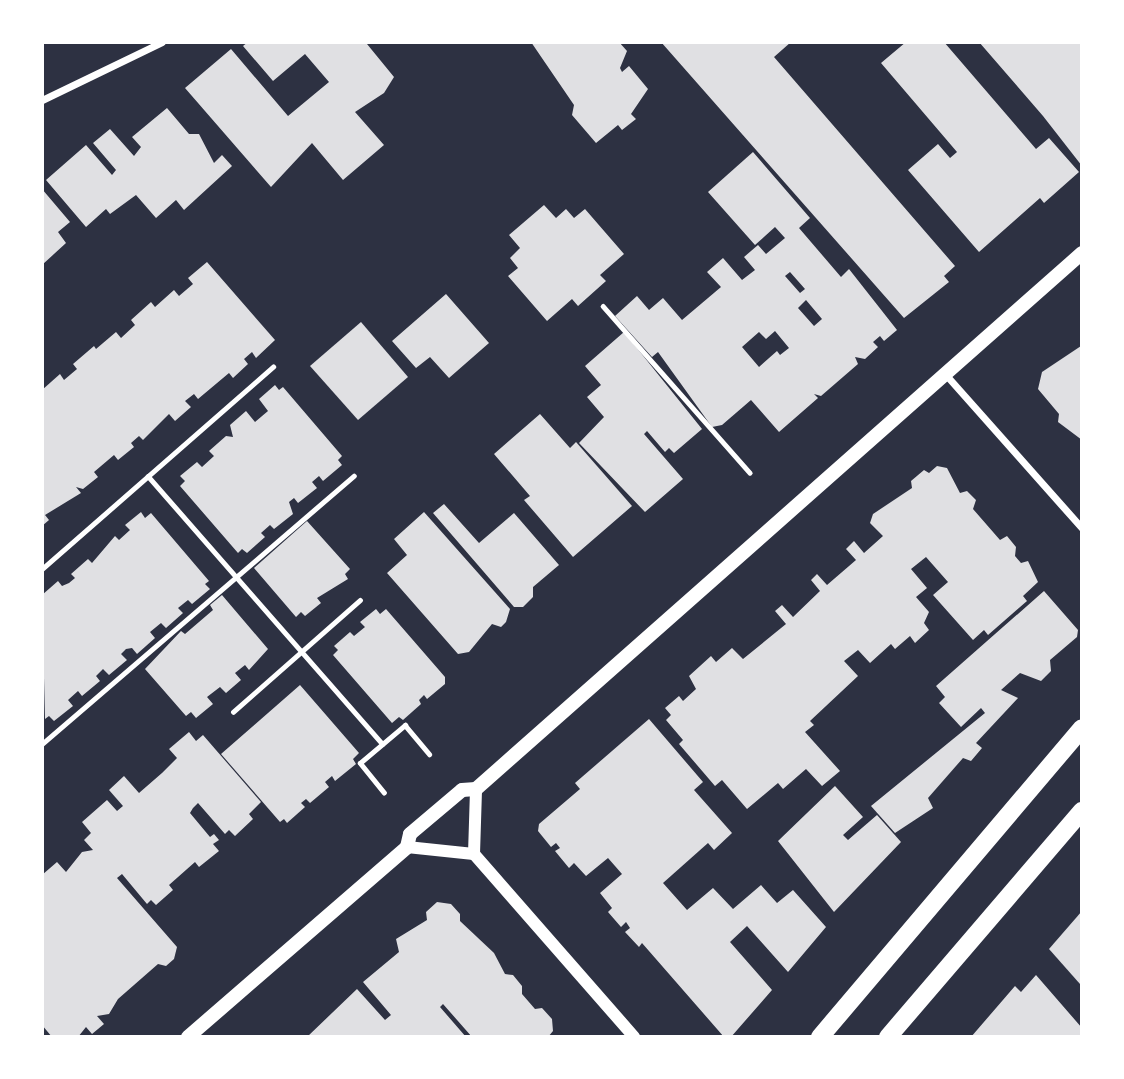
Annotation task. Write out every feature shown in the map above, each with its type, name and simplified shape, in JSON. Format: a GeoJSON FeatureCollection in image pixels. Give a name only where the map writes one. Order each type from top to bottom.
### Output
{"type":"FeatureCollection","features":[{"type":"Feature","properties":{"kind":"main road"},"geometry":{"type":"LineString","coordinates":[[188,1037],[407,847],[410,834],[462,790],[476,789],[1082,253]]}},
{"type":"Feature","properties":{"kind":"main road"},"geometry":{"type":"LineString","coordinates":[[820,1037],[1082,728]]}},
{"type":"Feature","properties":{"kind":"main road"},"geometry":{"type":"LineString","coordinates":[[888,1037],[1082,811]]}},
{"type":"Feature","properties":{"kind":"street"},"geometry":{"type":"LineString","coordinates":[[42,100],[162,42]]}},
{"type":"Feature","properties":{"kind":"street"},"geometry":{"type":"LineString","coordinates":[[946,375],[1082,528]]}},
{"type":"Feature","properties":{"kind":"street"},"geometry":{"type":"LineString","coordinates":[[474,854],[476,789]]}},
{"type":"Feature","properties":{"kind":"street"},"geometry":{"type":"LineString","coordinates":[[407,847],[474,854],[634,1037]]}},
{"type":"Feature","properties":{"kind":"path"},"geometry":{"type":"LineString","coordinates":[[603,306],[750,473]]}},
{"type":"Feature","properties":{"kind":"path"},"geometry":{"type":"LineString","coordinates":[[42,569],[273,367]]}},
{"type":"Feature","properties":{"kind":"path"},"geometry":{"type":"LineString","coordinates":[[148,476],[238,575],[383,744]]}},
{"type":"Feature","properties":{"kind":"path"},"geometry":{"type":"LineString","coordinates":[[42,744],[354,476]]}},
{"type":"Feature","properties":{"kind":"path"},"geometry":{"type":"LineString","coordinates":[[233,712],[360,600]]}},
{"type":"Feature","properties":{"kind":"path"},"geometry":{"type":"LineString","coordinates":[[384,793],[360,763],[405,725],[429,754]]}},
{"type":"Feature","properties":{"kind":"building"},"geometry":{"type":"Polygon","coordinates":[[[248,42],[369,42],[367,44],[394,77],[384,93],[355,112],[384,145],[343,180],[312,143],[271,187],[185,88],[231,49],[288,116],[329,82],[305,54],[273,81],[243,46],[248,42]]]}},
{"type":"Feature","properties":{"kind":"building"},"geometry":{"type":"Polygon","coordinates":[[[531,42],[619,42],[627,51],[620,68],[622,72],[629,66],[648,89],[631,114],[636,119],[622,130],[618,125],[596,143],[572,115],[574,105],[531,42]]]}},
{"type":"Feature","properties":{"kind":"building"},"geometry":{"type":"Polygon","coordinates":[[[661,42],[791,42],[774,57],[955,266],[944,276],[949,282],[904,318],[661,42]]]}},
{"type":"Feature","properties":{"kind":"building"},"geometry":{"type":"Polygon","coordinates":[[[906,42],[944,42],[1036,149],[1049,138],[1079,172],[1044,203],[1040,198],[979,252],[908,170],[938,144],[950,158],[957,152],[881,63],[906,42]]]}},
{"type":"Feature","properties":{"kind":"building"},"geometry":{"type":"Polygon","coordinates":[[[979,42],[1082,42],[1082,166],[1043,116],[979,42]]]}},
{"type":"Feature","properties":{"kind":"building"},"geometry":{"type":"Polygon","coordinates":[[[167,108],[189,134],[199,134],[214,163],[222,155],[232,166],[184,210],[176,200],[156,218],[136,195],[110,214],[106,209],[86,227],[46,180],[86,145],[112,175],[116,170],[93,143],[110,129],[134,156],[141,147],[132,137],[167,108]]]}},
{"type":"Feature","properties":{"kind":"building"},"geometry":{"type":"Polygon","coordinates":[[[753,152],[810,218],[799,228],[841,277],[849,269],[897,330],[884,341],[880,336],[873,342],[878,347],[865,359],[855,357],[858,364],[821,396],[814,394],[818,398],[779,432],[751,400],[722,425],[712,427],[658,352],[652,357],[615,316],[637,296],[649,310],[663,298],[682,320],[721,287],[707,272],[723,258],[742,280],[755,270],[744,257],[758,245],[766,254],[785,238],[775,227],[755,245],[708,192],[753,152]],[[790,272],[785,276],[800,293],[805,289],[790,272]],[[806,300],[798,308],[814,326],[822,319],[806,300]],[[775,331],[766,339],[759,332],[742,347],[759,367],[777,351],[780,355],[789,348],[775,331]]]}},
{"type":"Feature","properties":{"kind":"building"},"geometry":{"type":"Polygon","coordinates":[[[42,189],[70,222],[58,232],[66,243],[42,265],[42,189]]]}},
{"type":"Feature","properties":{"kind":"building"},"geometry":{"type":"Polygon","coordinates":[[[544,205],[556,218],[566,209],[574,218],[585,209],[624,254],[600,275],[606,281],[578,306],[572,299],[547,321],[508,276],[518,268],[510,258],[520,248],[509,235],[544,205]]]}},
{"type":"Feature","properties":{"kind":"building"},"geometry":{"type":"Polygon","coordinates":[[[207,262],[275,340],[256,358],[252,352],[244,359],[248,364],[233,378],[229,373],[198,399],[194,394],[185,401],[191,407],[175,421],[169,414],[143,440],[139,436],[131,443],[134,447],[118,460],[114,455],[94,472],[98,477],[83,489],[76,487],[81,493],[45,515],[49,520],[42,526],[42,390],[60,374],[64,380],[77,369],[73,364],[94,346],[96,349],[116,332],[121,338],[135,325],[131,320],[151,302],[155,307],[174,290],[179,296],[193,284],[188,278],[207,262]]]}},
{"type":"Feature","properties":{"kind":"building"},"geometry":{"type":"Polygon","coordinates":[[[446,294],[489,343],[449,378],[430,357],[416,368],[392,341],[446,294]]]}},
{"type":"Feature","properties":{"kind":"building"},"geometry":{"type":"Polygon","coordinates":[[[361,322],[408,377],[358,420],[310,366],[361,322]]]}},
{"type":"Feature","properties":{"kind":"building"},"geometry":{"type":"Polygon","coordinates":[[[624,332],[702,429],[674,453],[669,448],[665,452],[647,431],[644,434],[683,479],[645,512],[579,443],[604,417],[587,397],[601,385],[585,366],[624,332]]]}},
{"type":"Feature","properties":{"kind":"building"},"geometry":{"type":"Polygon","coordinates":[[[1081,346],[1082,440],[1058,422],[1059,414],[1038,389],[1042,372],[1081,346]]]}},
{"type":"Feature","properties":{"kind":"building"},"geometry":{"type":"Polygon","coordinates":[[[275,385],[279,390],[283,387],[342,456],[338,460],[342,465],[323,481],[319,476],[312,482],[317,488],[298,503],[294,498],[289,502],[293,514],[274,529],[270,525],[261,533],[265,537],[247,553],[242,549],[238,553],[180,486],[185,481],[180,476],[197,462],[202,467],[214,456],[209,451],[226,436],[233,437],[230,425],[246,411],[255,422],[268,411],[259,399],[275,385]]]}},
{"type":"Feature","properties":{"kind":"building"},"geometry":{"type":"Polygon","coordinates":[[[540,414],[570,448],[576,442],[632,506],[573,557],[524,500],[530,496],[494,454],[540,414]]]}},
{"type":"Feature","properties":{"kind":"building"},"geometry":{"type":"Polygon","coordinates":[[[937,466],[947,468],[960,493],[967,491],[976,500],[973,509],[1000,540],[1007,536],[1016,547],[1015,556],[1021,563],[1028,561],[1038,582],[1023,596],[1027,601],[988,635],[984,630],[973,640],[933,595],[948,582],[926,557],[911,569],[927,588],[916,597],[929,612],[924,623],[929,630],[915,643],[910,636],[895,649],[891,644],[870,663],[858,650],[844,661],[858,676],[810,721],[814,725],[805,732],[840,771],[822,786],[806,769],[783,789],[778,783],[747,809],[722,780],[715,786],[679,744],[683,740],[666,720],[671,715],[665,708],[679,696],[683,701],[696,689],[689,676],[711,656],[716,662],[732,648],[743,659],[786,624],[775,611],[782,605],[793,617],[820,591],[811,580],[817,574],[827,585],[856,560],[846,549],[854,541],[864,553],[883,536],[870,523],[873,514],[912,488],[911,481],[924,470],[929,473],[937,466]]]}},
{"type":"Feature","properties":{"kind":"building"},"geometry":{"type":"Polygon","coordinates":[[[444,504],[479,543],[514,513],[559,565],[533,587],[533,597],[523,607],[514,607],[433,513],[444,504]]]}},
{"type":"Feature","properties":{"kind":"building"},"geometry":{"type":"Polygon","coordinates":[[[141,512],[145,518],[151,513],[209,581],[205,584],[210,589],[192,604],[188,600],[178,608],[183,613],[166,628],[161,623],[150,632],[155,638],[137,654],[132,648],[126,649],[121,654],[127,660],[109,675],[103,669],[96,676],[100,681],[82,696],[78,691],[68,700],[73,706],[54,721],[49,716],[45,719],[42,595],[58,581],[62,586],[75,578],[71,574],[88,559],[92,563],[115,536],[119,540],[130,530],[125,525],[141,512]]]}},
{"type":"Feature","properties":{"kind":"building"},"geometry":{"type":"Polygon","coordinates":[[[424,512],[510,609],[506,622],[501,627],[492,624],[469,652],[458,654],[387,573],[407,555],[394,539],[424,512]]]}},
{"type":"Feature","properties":{"kind":"building"},"geometry":{"type":"Polygon","coordinates":[[[307,521],[350,569],[345,574],[348,579],[317,598],[321,603],[305,616],[301,612],[296,617],[254,568],[307,521]]]}},
{"type":"Feature","properties":{"kind":"building"},"geometry":{"type":"Polygon","coordinates":[[[1044,591],[1078,630],[1077,637],[1050,660],[1051,671],[1041,681],[1020,673],[1001,690],[1018,698],[976,743],[982,748],[971,761],[963,758],[928,798],[933,808],[895,833],[871,806],[985,713],[981,708],[961,727],[939,703],[945,697],[936,686],[1044,591]]]}},
{"type":"Feature","properties":{"kind":"building"},"geometry":{"type":"Polygon","coordinates":[[[222,595],[268,649],[249,670],[245,665],[235,673],[241,680],[226,693],[220,687],[207,697],[213,704],[196,718],[191,712],[186,716],[145,669],[181,631],[185,634],[213,610],[210,605],[222,595]]]}},
{"type":"Feature","properties":{"kind":"building"},"geometry":{"type":"Polygon","coordinates":[[[376,609],[380,614],[386,609],[445,677],[445,684],[427,699],[424,695],[419,700],[421,704],[403,720],[399,717],[392,723],[333,655],[338,650],[334,646],[350,632],[354,636],[365,627],[360,622],[376,609]]]}},
{"type":"Feature","properties":{"kind":"building"},"geometry":{"type":"Polygon","coordinates":[[[300,685],[359,753],[353,759],[356,764],[335,781],[332,776],[325,782],[329,787],[310,803],[306,799],[301,803],[305,807],[287,823],[284,819],[280,822],[221,754],[300,685]]]}},
{"type":"Feature","properties":{"kind":"building"},"geometry":{"type":"Polygon","coordinates":[[[649,719],[703,782],[694,790],[732,833],[714,850],[708,843],[663,883],[687,910],[713,888],[733,909],[761,885],[777,903],[793,890],[826,927],[788,972],[747,926],[730,942],[772,990],[731,1037],[724,1037],[642,943],[639,947],[625,932],[630,928],[626,922],[621,927],[608,912],[612,908],[600,893],[622,874],[608,858],[586,876],[574,863],[569,868],[555,851],[560,848],[556,843],[551,847],[538,831],[539,824],[580,789],[575,783],[649,719]]]}},
{"type":"Feature","properties":{"kind":"building"},"geometry":{"type":"Polygon","coordinates":[[[189,732],[196,741],[203,735],[261,802],[249,814],[253,819],[235,836],[229,830],[225,834],[198,803],[190,813],[210,837],[214,834],[219,840],[213,844],[219,851],[199,867],[195,862],[169,885],[173,890],[156,905],[151,900],[147,904],[122,874],[117,878],[177,947],[174,959],[166,966],[158,964],[118,999],[109,1014],[97,1016],[104,1024],[92,1034],[86,1027],[78,1037],[52,1037],[42,1025],[42,875],[57,862],[66,872],[82,852],[93,850],[84,840],[91,833],[82,822],[107,800],[117,811],[123,806],[109,790],[124,776],[139,793],[177,758],[169,749],[189,732]]]}},
{"type":"Feature","properties":{"kind":"building"},"geometry":{"type":"Polygon","coordinates":[[[835,786],[863,817],[843,835],[848,840],[877,815],[901,842],[834,912],[778,841],[835,786]]]}},
{"type":"Feature","properties":{"kind":"building"},"geometry":{"type":"Polygon","coordinates":[[[437,902],[451,904],[460,914],[460,921],[494,953],[505,974],[513,975],[522,986],[522,994],[535,1009],[542,1008],[552,1019],[553,1031],[548,1037],[472,1037],[443,1004],[440,1007],[466,1037],[307,1037],[357,989],[385,1020],[391,1015],[363,982],[399,952],[396,939],[427,920],[426,912],[437,902]]]}},
{"type":"Feature","properties":{"kind":"building"},"geometry":{"type":"Polygon","coordinates":[[[1082,911],[1082,982],[1080,984],[1049,949],[1082,911]]]}},
{"type":"Feature","properties":{"kind":"building"},"geometry":{"type":"Polygon","coordinates":[[[1036,975],[1082,1028],[1082,1037],[971,1037],[1015,986],[1021,992],[1036,975]]]}}]}
